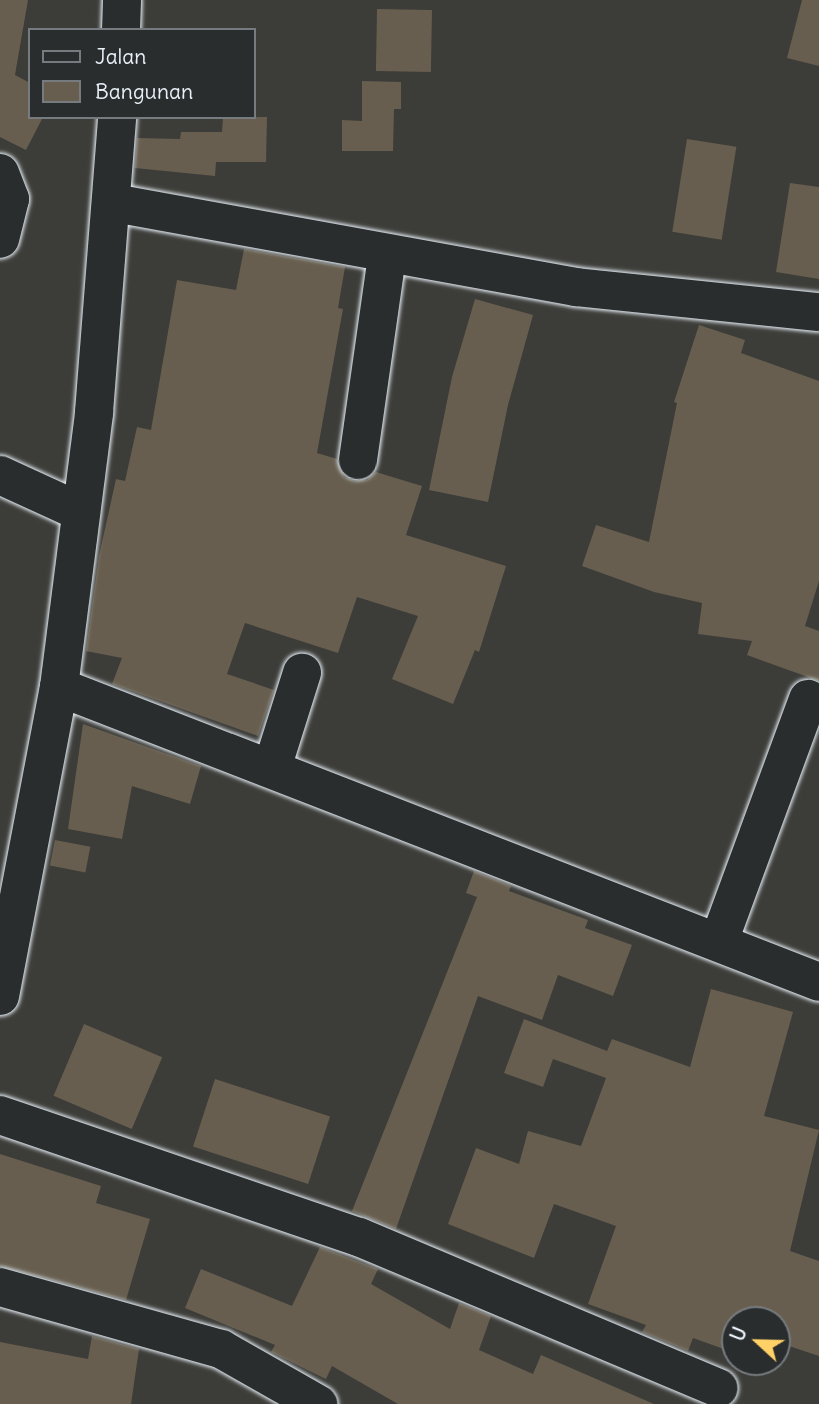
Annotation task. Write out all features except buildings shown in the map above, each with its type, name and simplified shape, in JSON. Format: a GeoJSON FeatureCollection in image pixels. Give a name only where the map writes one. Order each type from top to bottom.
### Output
{"type":"FeatureCollection","features":[{"type":"Feature","properties":{"kind":"street"},"geometry":{"type":"LineString","coordinates":[[121,28],[122,0]]}},
{"type":"Feature","properties":{"kind":"street"},"geometry":{"type":"LineString","coordinates":[[0,996],[59,687],[81,512],[114,203],[117,119]]}},
{"type":"Feature","properties":{"kind":"street"},"geometry":{"type":"LineString","coordinates":[[0,173],[10,199],[0,239]]}},
{"type":"Feature","properties":{"kind":"street"},"geometry":{"type":"LineString","coordinates":[[114,203],[387,255],[576,287],[819,312]]}},
{"type":"Feature","properties":{"kind":"street"},"geometry":{"type":"LineString","coordinates":[[358,460],[387,255]]}},
{"type":"Feature","properties":{"kind":"street"},"geometry":{"type":"LineString","coordinates":[[0,475],[81,512]]}},
{"type":"Feature","properties":{"kind":"street"},"geometry":{"type":"LineString","coordinates":[[272,768],[302,673]]}},
{"type":"Feature","properties":{"kind":"street"},"geometry":{"type":"LineString","coordinates":[[59,687],[819,982]]}},
{"type":"Feature","properties":{"kind":"street"},"geometry":{"type":"LineString","coordinates":[[719,941],[808,699]]}},
{"type":"Feature","properties":{"kind":"street"},"geometry":{"type":"LineString","coordinates":[[0,1115],[359,1237],[719,1388]]}},
{"type":"Feature","properties":{"kind":"street"},"geometry":{"type":"LineString","coordinates":[[0,1287],[221,1349],[318,1404]]}}]}
